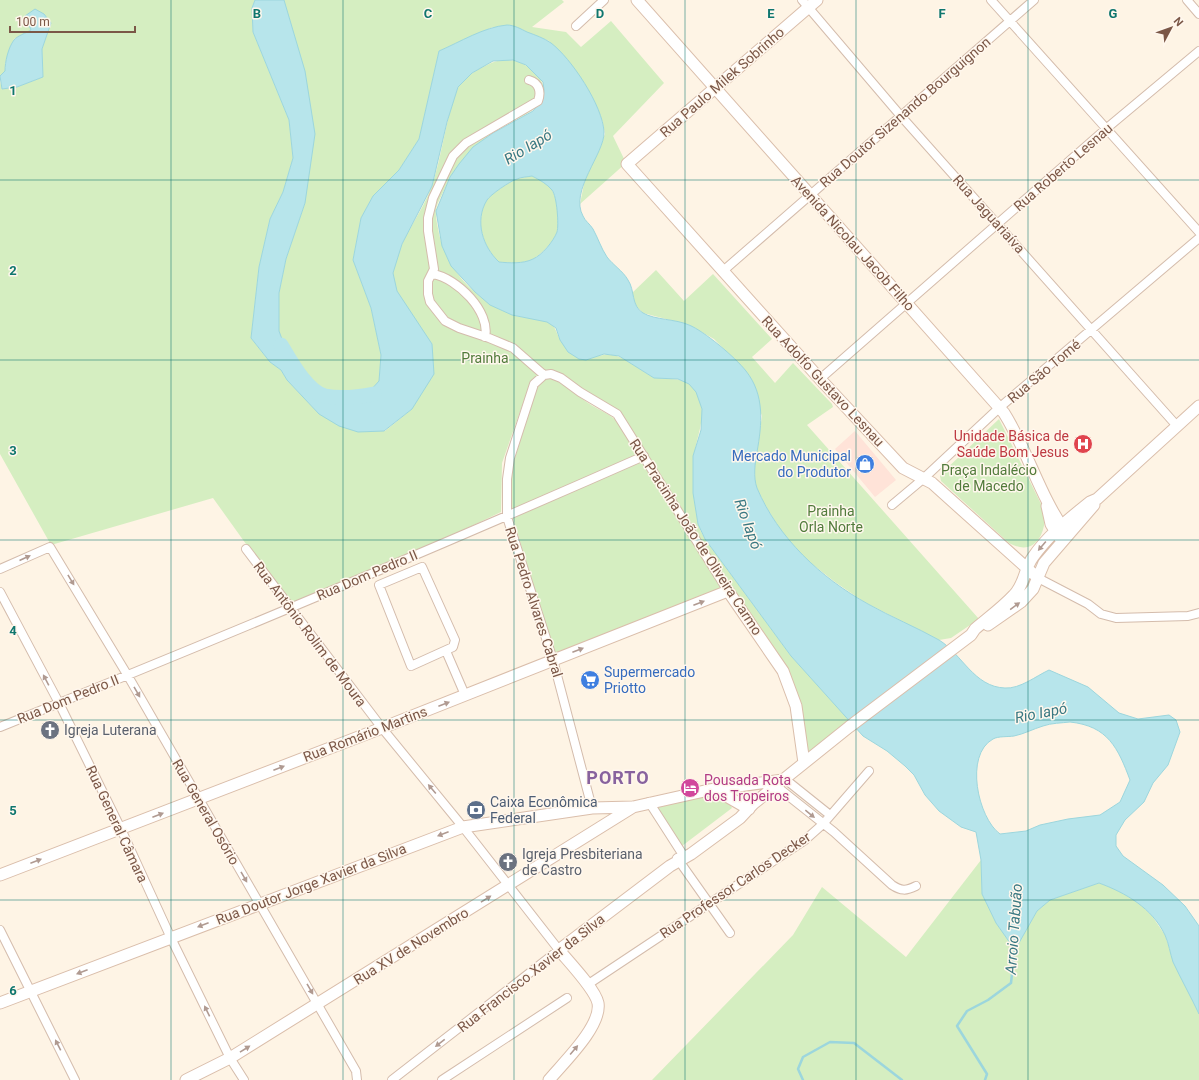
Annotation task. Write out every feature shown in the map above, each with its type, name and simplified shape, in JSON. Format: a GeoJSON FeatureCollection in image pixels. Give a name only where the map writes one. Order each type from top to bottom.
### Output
{"type":"FeatureCollection","features":[{"type":"Feature","properties":{"kind":"street"},"geometry":{"type":"LineString","coordinates":[[576,26],[604,0]]}},
{"type":"Feature","properties":{"kind":"street","name":"Avenida Nicolau Jacob Filho"},"geometry":{"type":"LineString","coordinates":[[637,0],[999,408],[1012,425],[1047,501],[1047,511],[1061,533]]}},
{"type":"Feature","properties":{"kind":"street"},"geometry":{"type":"LineString","coordinates":[[991,0],[1009,22],[1107,128],[1199,232]]}},
{"type":"Feature","properties":{"kind":"street","name":"Rua Doutor Sizenando Bourguignon"},"geometry":{"type":"LineString","coordinates":[[723,271],[900,115],[1034,0]]}},
{"type":"Feature","properties":{"kind":"street"},"geometry":{"type":"LineString","coordinates":[[1187,0],[1199,14]]}},
{"type":"Feature","properties":{"kind":"street","name":"Rua Paulo Milek Sobrinho"},"geometry":{"type":"LineString","coordinates":[[627,164],[809,2]]}},
{"type":"Feature","properties":{"kind":"street","name":"Rua Jaguariaíva"},"geometry":{"type":"LineString","coordinates":[[809,2],[900,115],[1177,426]]}},
{"type":"Feature","properties":{"kind":"street","name":"Rua Roberto Lesnau"},"geometry":{"type":"LineString","coordinates":[[820,379],[1107,128],[1199,50]]}},
{"type":"Feature","properties":{"kind":"street"},"geometry":{"type":"LineString","coordinates":[[529,80],[536,84],[539,88],[540,94],[538,101],[466,143],[453,156],[441,180],[433,198],[428,218],[428,231],[434,262],[433,274],[428,281],[428,294],[430,302],[439,315],[452,325],[513,348],[544,375]]}},
{"type":"Feature","properties":{"kind":"street","name":"Rua Adolfo Gustavo Lesnau"},"geometry":{"type":"LineString","coordinates":[[627,164],[820,379],[903,468],[932,483],[1026,569],[1038,578]]}},
{"type":"Feature","properties":{"kind":"street","name":"Rua São Tomé"},"geometry":{"type":"LineString","coordinates":[[892,505],[923,479],[999,408],[1092,331],[1199,238]]}},
{"type":"Feature","properties":{"kind":"street"},"geometry":{"type":"LineString","coordinates":[[433,274],[456,285],[472,300],[486,320],[487,329],[485,337]]}},
{"type":"Feature","properties":{"kind":"street","name":"Rua Pracinha João de Oliveira Carmo"},"geometry":{"type":"LineString","coordinates":[[544,375],[550,374],[561,378],[580,392],[617,414],[728,591],[783,671],[796,706],[804,763]]}},
{"type":"Feature","properties":{"kind":"street","name":"Rua Pedro Alvares Cabral"},"geometry":{"type":"LineString","coordinates":[[544,375],[534,384],[508,466],[507,517],[553,660],[592,808]]}},
{"type":"Feature","properties":{"kind":"street"},"geometry":{"type":"LineString","coordinates":[[971,635],[975,629],[1015,595],[1021,587],[1026,569],[1032,558],[1061,533],[1090,502],[1097,499],[1199,406]]}},
{"type":"Feature","properties":{"kind":"street","name":"Rua Dom Pedro II"},"geometry":{"type":"LineString","coordinates":[[0,727],[128,676],[507,517],[644,456]]}},
{"type":"Feature","properties":{"kind":"street"},"geometry":{"type":"LineString","coordinates":[[971,635],[1021,602],[1033,589],[1044,563],[1061,533]]}},
{"type":"Feature","properties":{"kind":"street","name":"Rua General Osório"},"geometry":{"type":"LineString","coordinates":[[0,569],[50,547],[128,676],[259,904],[318,1003],[356,1071],[357,1080]]}},
{"type":"Feature","properties":{"kind":"street","name":"Rua Antônio Rolim de Moura"},"geometry":{"type":"LineString","coordinates":[[246,549],[289,608],[382,728],[509,885],[587,984],[598,1002],[597,1014],[587,1034],[549,1080]]}},
{"type":"Feature","properties":{"kind":"street"},"geometry":{"type":"LineString","coordinates":[[422,567],[453,633],[455,640],[453,646],[446,651],[411,666],[379,585],[422,567]]}},
{"type":"Feature","properties":{"kind":"street"},"geometry":{"type":"LineString","coordinates":[[1038,578],[1088,604],[1101,614],[1116,618],[1188,616],[1199,613]]}},
{"type":"Feature","properties":{"kind":"street","name":"Rua Romário Martins"},"geometry":{"type":"LineString","coordinates":[[0,875],[382,728],[728,591]]}},
{"type":"Feature","properties":{"kind":"street","name":"Rua General Câmara"},"geometry":{"type":"LineString","coordinates":[[0,592],[59,703],[121,829],[171,938],[230,1058],[244,1080]]}},
{"type":"Feature","properties":{"kind":"street","name":"Rua Francisco Xavier da Silva"},"geometry":{"type":"LineString","coordinates":[[392,1080],[559,950],[781,783],[849,727],[971,635]]}},
{"type":"Feature","properties":{"kind":"street"},"geometry":{"type":"LineString","coordinates":[[446,651],[465,695]]}},
{"type":"Feature","properties":{"kind":"street","name":"Rua Professor Carlos Decker"},"geometry":{"type":"LineString","coordinates":[[587,984],[805,840],[823,824],[869,771]]}},
{"type":"Feature","properties":{"kind":"street"},"geometry":{"type":"LineString","coordinates":[[781,783],[830,815]]}},
{"type":"Feature","properties":{"kind":"street"},"geometry":{"type":"LineString","coordinates":[[781,783],[823,824],[834,832],[892,885],[900,890],[908,890],[916,886]]}},
{"type":"Feature","properties":{"kind":"street","name":"Rua XV de Novembro"},"geometry":{"type":"LineString","coordinates":[[186,1080],[230,1058],[509,885],[605,823],[613,812],[649,802],[709,790],[751,784],[781,783]]}},
{"type":"Feature","properties":{"kind":"street"},"geometry":{"type":"LineString","coordinates":[[709,790],[721,793],[751,805],[757,794],[751,784]]}},
{"type":"Feature","properties":{"kind":"street"},"geometry":{"type":"LineString","coordinates":[[649,802],[678,860],[730,933]]}},
{"type":"Feature","properties":{"kind":"street"},"geometry":{"type":"LineString","coordinates":[[592,808],[600,820],[605,823]]}},
{"type":"Feature","properties":{"kind":"street","name":"Rua Doutor Jorge Xavier da Silva"},"geometry":{"type":"LineString","coordinates":[[0,1003],[463,827],[592,808],[613,812]]}},
{"type":"Feature","properties":{"kind":"street"},"geometry":{"type":"LineString","coordinates":[[0,930],[75,1080]]}},
{"type":"Feature","properties":{"kind":"street"},"geometry":{"type":"LineString","coordinates":[[442,1080],[567,998]]}},
{"type":"Feature","properties":{"kind":"shaded area","name":"Mercado Municipal do Produtor"},"geometry":{"type":"Polygon","coordinates":[[[855,431],[896,480],[875,497],[835,449],[855,431]]]}},
{"type":"Feature","properties":{"kind":"green space"},"geometry":{"type":"Polygon","coordinates":[[[0,0],[255,0],[252,8],[253,32],[289,120],[293,158],[283,192],[270,219],[259,267],[251,338],[270,362],[281,370],[287,380],[319,414],[385,431],[412,409],[432,344],[401,299],[393,280],[393,272],[400,249],[428,196],[432,185],[449,115],[457,90],[465,79],[483,67],[497,61],[508,60],[518,62],[532,70],[539,77],[543,85],[544,94],[539,104],[526,114],[487,136],[479,143],[463,159],[438,202],[436,216],[439,234],[449,260],[456,272],[465,282],[485,300],[510,314],[548,322],[555,328],[561,341],[586,360],[604,355],[618,356],[652,376],[685,381],[696,392],[702,410],[702,419],[693,462],[697,516],[702,533],[791,656],[851,722],[808,757],[799,706],[618,413],[545,374],[530,383],[502,463],[501,512],[294,611],[213,498],[51,545],[0,454],[0,81],[2,89],[17,87],[43,77],[42,49],[46,36],[31,30],[14,39],[5,64],[5,71],[0,76],[0,0]]]}},
{"type":"Feature","properties":{"kind":"green space"},"geometry":{"type":"Polygon","coordinates":[[[284,0],[562,0],[564,2],[532,27],[566,32],[581,47],[611,21],[664,83],[613,136],[626,163],[580,204],[585,179],[605,134],[602,120],[549,41],[532,34],[493,27],[439,51],[419,139],[399,170],[373,196],[361,218],[353,260],[371,308],[381,355],[379,381],[369,392],[354,397],[324,396],[306,383],[289,358],[279,331],[279,293],[286,259],[305,203],[284,0]]]}},
{"type":"Feature","properties":{"kind":"green space"},"geometry":{"type":"Polygon","coordinates":[[[532,176],[548,185],[554,193],[558,217],[557,232],[547,247],[533,259],[529,261],[512,263],[499,262],[493,256],[482,233],[481,216],[483,208],[487,200],[505,185],[519,178],[532,176]]]}},
{"type":"Feature","properties":{"kind":"green space","name":"Prainha Orla Norte"},"geometry":{"type":"Polygon","coordinates":[[[656,270],[684,301],[713,274],[772,339],[752,357],[775,383],[793,363],[832,404],[833,407],[807,425],[979,619],[951,638],[939,640],[864,602],[803,557],[781,531],[764,503],[755,484],[755,463],[762,416],[747,373],[714,339],[689,325],[643,313],[636,306],[632,293],[656,270]]]}},
{"type":"Feature","properties":{"kind":"green space","name":"Prainha"},"geometry":{"type":"Polygon","coordinates":[[[552,378],[562,383],[588,403],[609,415],[620,424],[724,589],[554,657],[511,511],[512,467],[537,388],[545,379],[552,378]]]}},
{"type":"Feature","properties":{"kind":"green space","name":"Praça Indalécio de Macedo"},"geometry":{"type":"Polygon","coordinates":[[[999,419],[1045,512],[1045,521],[1041,536],[1032,545],[1025,547],[1018,547],[1009,543],[941,481],[940,476],[943,472],[999,419]]]}},
{"type":"Feature","properties":{"kind":"green space"},"geometry":{"type":"Polygon","coordinates":[[[718,793],[727,799],[732,808],[682,846],[653,804],[718,793]]]}},
{"type":"Feature","properties":{"kind":"green space"},"geometry":{"type":"Polygon","coordinates":[[[981,860],[982,894],[996,923],[1015,949],[1037,911],[1050,900],[1099,883],[1118,890],[1138,902],[1152,916],[1165,935],[1173,960],[1199,1014],[1199,1080],[652,1080],[793,935],[822,887],[906,957],[981,860]]]}},
{"type":"Feature","properties":{"kind":"water"},"geometry":{"type":"Polygon","coordinates":[[[255,0],[284,0],[305,71],[315,134],[305,203],[286,259],[279,293],[279,331],[289,358],[306,383],[324,396],[354,397],[369,392],[379,381],[381,355],[371,308],[353,260],[361,218],[373,196],[399,170],[419,139],[439,51],[472,35],[498,26],[507,25],[517,27],[551,43],[568,60],[585,83],[598,109],[602,121],[604,132],[603,141],[584,184],[581,195],[580,206],[583,216],[593,229],[607,257],[628,280],[639,310],[648,315],[684,323],[695,328],[711,338],[727,352],[741,365],[752,380],[759,400],[761,420],[755,470],[757,488],[777,524],[789,540],[818,569],[834,582],[877,609],[939,640],[985,682],[994,686],[1011,688],[1028,682],[1049,670],[1088,687],[1119,713],[1138,719],[1169,715],[1176,720],[1180,732],[1168,765],[1153,783],[1144,802],[1125,820],[1116,835],[1116,846],[1123,856],[1163,885],[1185,906],[1199,926],[1199,1014],[1173,962],[1165,935],[1160,925],[1146,909],[1119,892],[1099,883],[1050,900],[1037,911],[1015,950],[996,923],[982,894],[981,860],[976,832],[961,827],[939,811],[925,795],[914,775],[905,766],[887,751],[863,736],[791,656],[705,539],[698,524],[693,493],[693,456],[701,430],[702,409],[696,392],[689,384],[678,379],[654,378],[619,356],[604,354],[586,360],[579,359],[568,352],[560,340],[556,328],[547,322],[512,315],[490,305],[475,292],[451,266],[442,246],[436,211],[450,177],[473,147],[493,133],[533,111],[543,98],[543,82],[526,65],[513,60],[493,61],[472,73],[458,87],[447,122],[432,186],[402,244],[393,273],[397,291],[432,344],[434,374],[412,409],[384,431],[358,432],[339,426],[319,414],[287,380],[281,370],[270,362],[251,338],[259,267],[270,219],[283,192],[293,158],[289,120],[253,32],[252,8],[255,0]],[[532,176],[519,178],[505,185],[487,200],[483,208],[481,216],[482,233],[493,256],[499,262],[512,263],[529,261],[533,259],[547,248],[557,232],[558,223],[554,193],[546,184],[532,176]],[[1070,722],[1049,724],[1018,735],[995,738],[984,747],[979,758],[977,786],[980,801],[986,815],[992,826],[1000,834],[1026,831],[1040,825],[1068,819],[1100,815],[1120,802],[1130,780],[1116,749],[1110,740],[1094,728],[1083,724],[1070,722]]]}},
{"type":"Feature","properties":{"kind":"water"},"geometry":{"type":"Polygon","coordinates":[[[35,9],[44,14],[51,23],[42,49],[43,77],[17,87],[2,89],[0,76],[5,71],[6,59],[10,47],[15,39],[31,30],[25,16],[35,9]]]}},
{"type":"Feature","properties":{"kind":"waterway","name":"Rio Iapó"},"geometry":{"type":"LineString","coordinates":[[281,345],[300,375],[318,393],[331,397],[356,397],[374,394]]}},
{"type":"Feature","properties":{"kind":"waterway","name":"Arroio Tabuão"},"geometry":{"type":"LineString","coordinates":[[985,1080],[987,1074],[957,1026],[967,1011],[988,1000],[1011,983],[1015,946]]}},
{"type":"Feature","properties":{"kind":"waterway","name":"Arroio Tabuão"},"geometry":{"type":"LineString","coordinates":[[803,1080],[798,1069],[803,1057],[830,1042],[854,1043],[902,1080]]}},
{"type":"Feature","properties":{"kind":"place","name":"Unidade Básica de Saúde Bom Jesus"},"geometry":{"type":"Point","coordinates":[1083,444]}},
{"type":"Feature","properties":{"kind":"place","name":"Mercado Municipal do Produtor"},"geometry":{"type":"Point","coordinates":[865,464]}},
{"type":"Feature","properties":{"kind":"place","name":"Supermercado Priotto"},"geometry":{"type":"Point","coordinates":[590,680]}},
{"type":"Feature","properties":{"kind":"place","name":"Igreja Luterana"},"geometry":{"type":"Point","coordinates":[50,730]}},
{"type":"Feature","properties":{"kind":"place","name":"Pousada Rota dos Tropeiros"},"geometry":{"type":"Point","coordinates":[690,788]}},
{"type":"Feature","properties":{"kind":"place","name":"Caixa Econômica Federal"},"geometry":{"type":"Point","coordinates":[476,810]}},
{"type":"Feature","properties":{"kind":"place","name":"Igreja Presbiteriana de Castro"},"geometry":{"type":"Point","coordinates":[508,862]}},
{"type":"Feature","properties":{"kind":"district","name":"PORTO"},"geometry":{"type":"Point","coordinates":[618,777]}}]}
